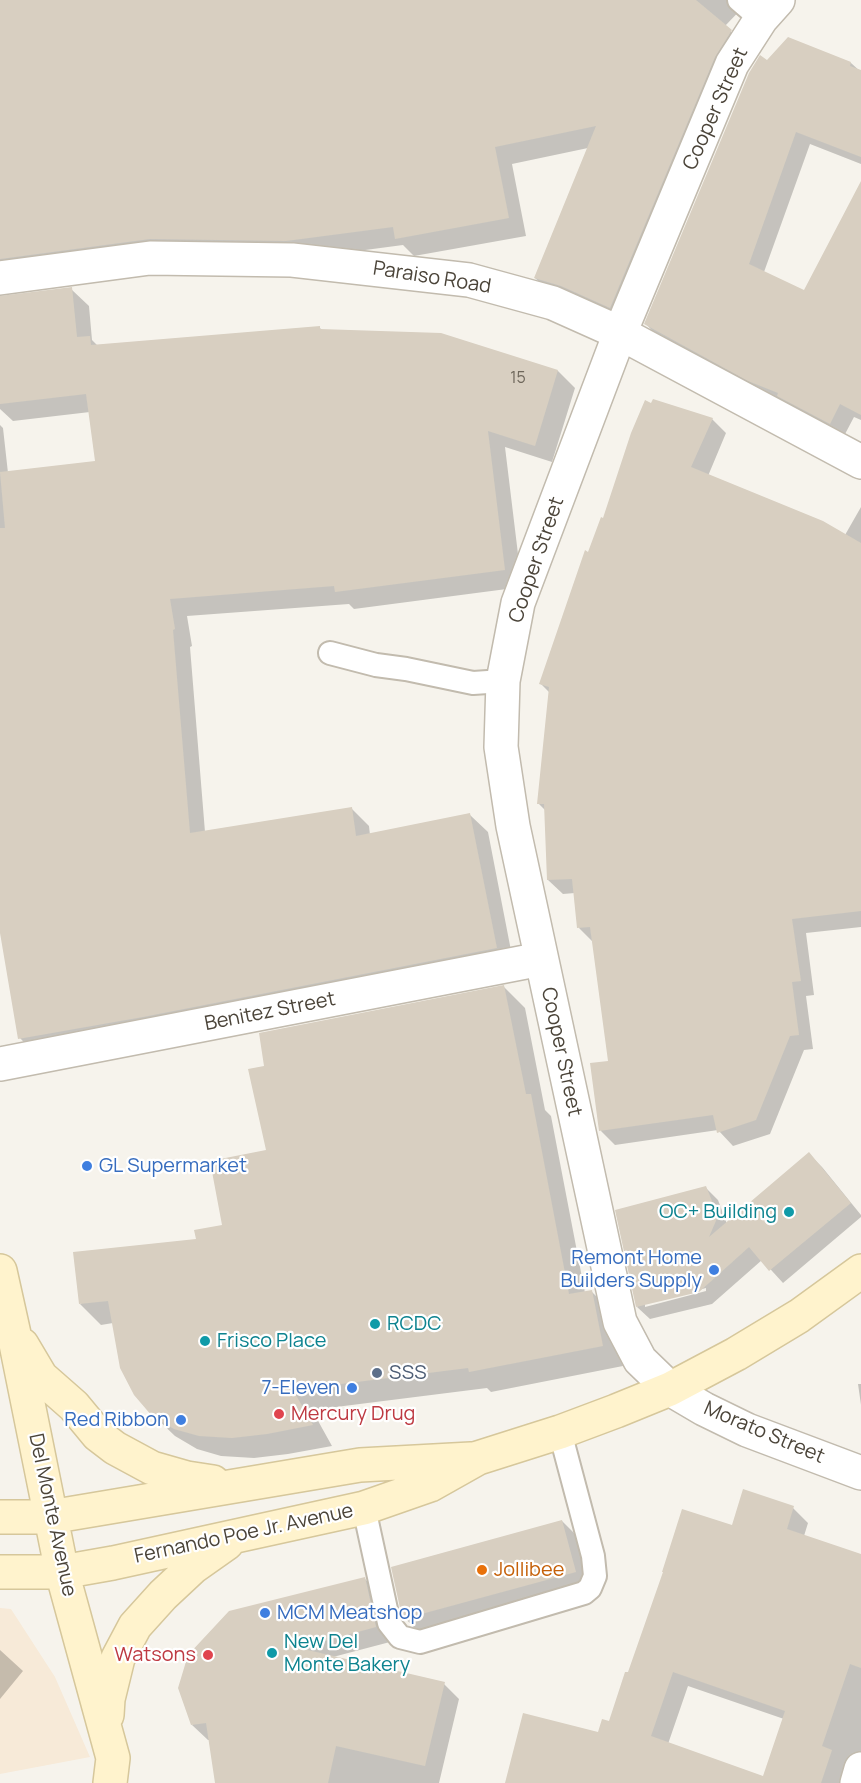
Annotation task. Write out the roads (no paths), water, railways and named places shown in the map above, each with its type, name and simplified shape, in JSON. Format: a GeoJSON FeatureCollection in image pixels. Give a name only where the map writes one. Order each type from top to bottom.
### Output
{"type":"FeatureCollection","features":[{"type":"Feature","properties":{"kind":"main road","name":"Fernando Poe Jr. Avenue"},"geometry":{"type":"LineString","coordinates":[[0,1572],[62,1572],[113,1563],[364,1508],[430,1485],[478,1458],[616,1412],[670,1389],[736,1354],[799,1316],[861,1270]]}},
{"type":"Feature","properties":{"kind":"main road","name":"Del Monte Avenue"},"geometry":{"type":"LineString","coordinates":[[0,1271],[62,1572],[112,1771],[135,1783]]}},
{"type":"Feature","properties":{"kind":"main road"},"geometry":{"type":"LineString","coordinates":[[0,1390],[14,1334]]}},
{"type":"Feature","properties":{"kind":"main road"},"geometry":{"type":"LineString","coordinates":[[14,1334],[41,1377],[74,1406],[98,1435],[115,1448],[137,1461],[168,1473],[236,1486]]}},
{"type":"Feature","properties":{"kind":"main road","name":"Fernando Poe Jr. Avenue"},"geometry":{"type":"LineString","coordinates":[[0,1517],[50,1517],[360,1465],[478,1458]]}},
{"type":"Feature","properties":{"kind":"main road"},"geometry":{"type":"LineString","coordinates":[[112,1771],[107,1720],[108,1700],[118,1658],[124,1645],[135,1626],[163,1595],[193,1567],[238,1535]]}},
{"type":"Feature","properties":{"kind":"street","name":"Cooper Street"},"geometry":{"type":"LineString","coordinates":[[670,1389],[640,1360],[620,1322],[513,826],[501,747],[503,681],[518,603],[620,333],[732,64],[760,6]]}},
{"type":"Feature","properties":{"kind":"street","name":"Paraiso Road"},"geometry":{"type":"LineString","coordinates":[[0,278],[150,258],[292,260],[470,280],[553,303],[620,333],[861,462]]}},
{"type":"Feature","properties":{"kind":"street","name":"Benitez Street"},"geometry":{"type":"LineString","coordinates":[[0,1064],[541,959]]}},
{"type":"Feature","properties":{"kind":"street","name":"Morato Street"},"geometry":{"type":"LineString","coordinates":[[670,1389],[747,1430],[861,1473]]}},
{"type":"Feature","properties":{"kind":"street"},"geometry":{"type":"LineString","coordinates":[[856,1783],[861,1769]]}},
{"type":"Feature","properties":{"kind":"lane"},"geometry":{"type":"LineString","coordinates":[[330,653],[376,665],[473,683],[503,681]]}},
{"type":"Feature","properties":{"kind":"lane"},"geometry":{"type":"LineString","coordinates":[[364,1508],[390,1623],[400,1637],[420,1642],[584,1593],[590,1588],[595,1576],[593,1556],[560,1432]]}},
{"type":"Feature","properties":{"kind":"place","name":"GL Supermarket"},"geometry":{"type":"Point","coordinates":[87,1166]}},
{"type":"Feature","properties":{"kind":"place","name":"OC+ Building"},"geometry":{"type":"Point","coordinates":[789,1212]}},
{"type":"Feature","properties":{"kind":"place","name":"Remont Home Builders Supply"},"geometry":{"type":"Point","coordinates":[714,1270]}},
{"type":"Feature","properties":{"kind":"place","name":"RCDC"},"geometry":{"type":"Point","coordinates":[375,1324]}},
{"type":"Feature","properties":{"kind":"place","name":"Frisco Place"},"geometry":{"type":"Point","coordinates":[205,1341]}},
{"type":"Feature","properties":{"kind":"place","name":"SSS"},"geometry":{"type":"Point","coordinates":[377,1373]}},
{"type":"Feature","properties":{"kind":"place","name":"7-Eleven"},"geometry":{"type":"Point","coordinates":[352,1388]}},
{"type":"Feature","properties":{"kind":"place","name":"Mercury Drug"},"geometry":{"type":"Point","coordinates":[279,1414]}},
{"type":"Feature","properties":{"kind":"place","name":"Red Ribbon"},"geometry":{"type":"Point","coordinates":[181,1420]}},
{"type":"Feature","properties":{"kind":"place","name":"Jollibee"},"geometry":{"type":"Point","coordinates":[482,1570]}},
{"type":"Feature","properties":{"kind":"place","name":"MCM Meatshop"},"geometry":{"type":"Point","coordinates":[265,1613]}},
{"type":"Feature","properties":{"kind":"place","name":"New Del Monte Bakery"},"geometry":{"type":"Point","coordinates":[272,1653]}},
{"type":"Feature","properties":{"kind":"place","name":"Watsons"},"geometry":{"type":"Point","coordinates":[208,1655]}}]}
